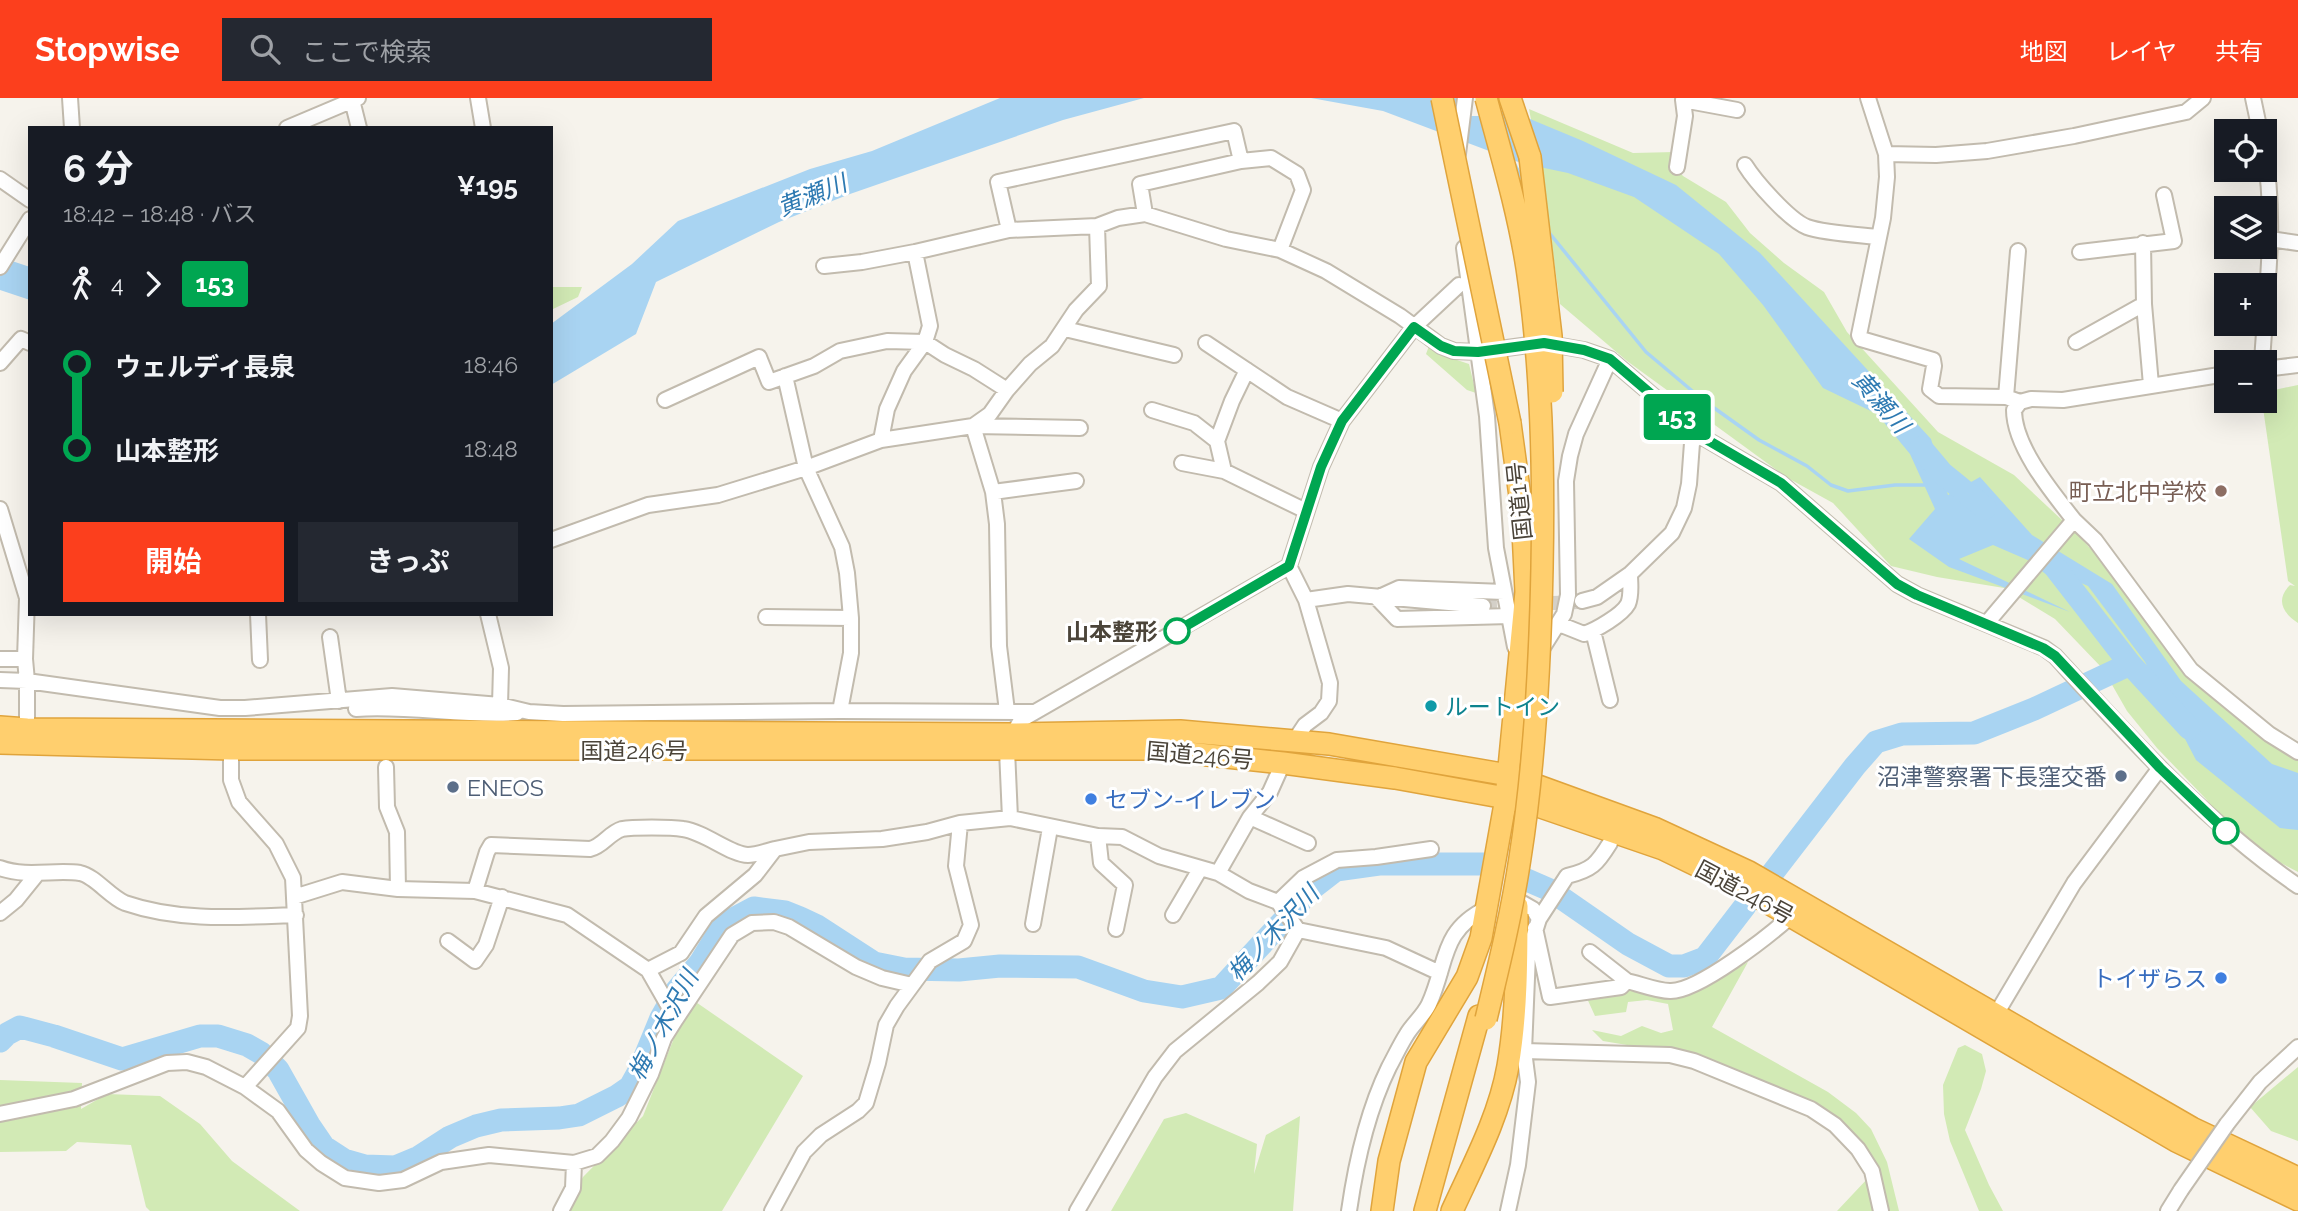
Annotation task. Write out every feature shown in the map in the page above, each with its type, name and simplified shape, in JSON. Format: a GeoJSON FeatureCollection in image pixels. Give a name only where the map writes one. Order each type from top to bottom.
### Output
{"type":"FeatureCollection","features":[{"type":"Feature","properties":{"kind":"highway","name":"国道1号"},"geometry":{"type":"LineString","coordinates":[[1382,1211],[1388,1161],[1416,1062],[1467,977],[1481,939],[1506,797],[1526,593],[1522,511],[1510,423],[1442,98]]}},
{"type":"Feature","properties":{"kind":"highway"},"geometry":{"type":"LineString","coordinates":[[1433,1211],[1483,1017],[1517,836],[1533,634],[1536,524],[1534,423],[1527,352],[1500,202],[1472,98]]}},
{"type":"Feature","properties":{"kind":"highway"},"geometry":{"type":"LineString","coordinates":[[1425,1211],[1507,934],[1527,805],[1541,636],[1543,523],[1535,335],[1526,266],[1509,181],[1486,98]]}},
{"type":"Feature","properties":{"kind":"highway","name":"国道1号"},"geometry":{"type":"LineString","coordinates":[[1452,1211],[1489,1128],[1508,1068],[1514,1013],[1517,900],[1530,793],[1542,649],[1552,419],[1551,336],[1530,157],[1510,98]]}},
{"type":"Feature","properties":{"kind":"highway","name":"国道246号"},"geometry":{"type":"LineString","coordinates":[[0,727],[1010,742],[1151,749],[1395,778],[1506,797],[1530,793]]}},
{"type":"Feature","properties":{"kind":"highway","name":"国道246号"},"geometry":{"type":"LineString","coordinates":[[0,743],[231,749],[1010,742],[1180,731],[1329,744],[1508,775],[1530,793],[1654,828],[1778,897],[1990,1023],[2176,1141],[2298,1200]]}},
{"type":"Feature","properties":{"kind":"highway","name":"国道246号"},"geometry":{"type":"LineString","coordinates":[[1778,897],[1791,916],[2192,1128],[2298,1178]]}},
{"type":"Feature","properties":{"kind":"street"},"geometry":{"type":"LineString","coordinates":[[71,98],[72,126]]}},
{"type":"Feature","properties":{"kind":"street"},"geometry":{"type":"LineString","coordinates":[[478,98],[483,126]]}},
{"type":"Feature","properties":{"kind":"street"},"geometry":{"type":"LineString","coordinates":[[1465,98],[1455,167],[1457,198],[1487,416],[1496,548],[1519,669]]}},
{"type":"Feature","properties":{"kind":"street"},"geometry":{"type":"LineString","coordinates":[[1517,98],[1530,157]]}},
{"type":"Feature","properties":{"kind":"street"},"geometry":{"type":"LineString","coordinates":[[1868,98],[1886,154],[1885,199],[1859,332],[1861,339],[1933,360],[1930,389],[1939,396],[2063,400],[2214,376]]}},
{"type":"Feature","properties":{"kind":"street"},"geometry":{"type":"LineString","coordinates":[[1886,154],[1936,155],[1987,151],[2074,136],[2186,112],[2203,98]]}},
{"type":"Feature","properties":{"kind":"street"},"geometry":{"type":"LineString","coordinates":[[2253,98],[2257,119]]}},
{"type":"Feature","properties":{"kind":"street"},"geometry":{"type":"LineString","coordinates":[[1677,167],[1685,116],[1684,99],[1737,110]]}},
{"type":"Feature","properties":{"kind":"street"},"geometry":{"type":"LineString","coordinates":[[292,126],[350,100],[358,126]]}},
{"type":"Feature","properties":{"kind":"street"},"geometry":{"type":"LineString","coordinates":[[1009,230],[998,182],[1234,131],[1241,161]]}},
{"type":"Feature","properties":{"kind":"street"},"geometry":{"type":"LineString","coordinates":[[1145,214],[1140,184],[1241,161],[1271,158],[1297,174],[1303,190],[1280,250]]}},
{"type":"Feature","properties":{"kind":"street"},"geometry":{"type":"LineString","coordinates":[[1745,164],[1754,179],[1796,220],[1808,227],[1879,237]]}},
{"type":"Feature","properties":{"kind":"street"},"geometry":{"type":"LineString","coordinates":[[0,179],[28,199]]}},
{"type":"Feature","properties":{"kind":"street"},"geometry":{"type":"LineString","coordinates":[[2080,252],[2174,241],[2164,195]]}},
{"type":"Feature","properties":{"kind":"street"},"geometry":{"type":"LineString","coordinates":[[824,266],[915,253],[1009,230],[1097,226],[1118,218],[1145,214],[1226,239],[1280,250],[1326,271],[1400,316],[1441,346],[1454,351],[1478,352],[1544,343],[1584,350],[1610,359],[1699,435],[1781,483],[1897,584],[2043,648],[2055,656],[2160,768],[2226,831],[2263,862],[2298,886]]}},
{"type":"Feature","properties":{"kind":"street"},"geometry":{"type":"LineString","coordinates":[[973,426],[990,414],[1030,364],[1052,346],[1076,310],[1099,286],[1097,226]]}},
{"type":"Feature","properties":{"kind":"street"},"geometry":{"type":"LineString","coordinates":[[0,267],[26,229]]}},
{"type":"Feature","properties":{"kind":"street"},"geometry":{"type":"LineString","coordinates":[[2277,240],[2298,243]]}},
{"type":"Feature","properties":{"kind":"street"},"geometry":{"type":"LineString","coordinates":[[2143,243],[2144,304],[2151,385]]}},
{"type":"Feature","properties":{"kind":"street"},"geometry":{"type":"LineString","coordinates":[[2018,251],[2013,399],[2017,432],[2025,450],[2069,526],[2095,540],[2191,670],[2269,734],[2298,752]]}},
{"type":"Feature","properties":{"kind":"street"},"geometry":{"type":"LineString","coordinates":[[881,440],[887,409],[904,371],[925,342],[930,326],[915,253]]}},
{"type":"Feature","properties":{"kind":"street"},"geometry":{"type":"LineString","coordinates":[[2263,350],[2269,259]]}},
{"type":"Feature","properties":{"kind":"street"},"geometry":{"type":"LineString","coordinates":[[1010,818],[1010,742],[1021,720],[1289,566],[1321,467],[1342,421],[1414,327],[1460,285]]}},
{"type":"Feature","properties":{"kind":"street"},"geometry":{"type":"LineString","coordinates":[[2076,342],[2144,304]]}},
{"type":"Feature","properties":{"kind":"street"},"geometry":{"type":"LineString","coordinates":[[1065,328],[1174,355]]}},
{"type":"Feature","properties":{"kind":"street"},"geometry":{"type":"LineString","coordinates":[[0,363],[22,340],[28,342]]}},
{"type":"Feature","properties":{"kind":"street"},"geometry":{"type":"LineString","coordinates":[[664,400],[759,357],[769,382],[814,366],[840,351],[887,341],[925,342],[1007,390]]}},
{"type":"Feature","properties":{"kind":"street"},"geometry":{"type":"LineString","coordinates":[[1206,343],[1287,397],[1342,421]]}},
{"type":"Feature","properties":{"kind":"street"},"geometry":{"type":"LineString","coordinates":[[1542,649],[1564,614],[1568,595],[1566,481],[1570,456],[1576,435],[1610,359]]}},
{"type":"Feature","properties":{"kind":"street"},"geometry":{"type":"LineString","coordinates":[[2277,367],[2298,365]]}},
{"type":"Feature","properties":{"kind":"street"},"geometry":{"type":"LineString","coordinates":[[1224,471],[1217,441],[1247,370]]}},
{"type":"Feature","properties":{"kind":"street"},"geometry":{"type":"LineString","coordinates":[[785,376],[806,468],[842,547],[848,573],[851,653],[840,711]]}},
{"type":"Feature","properties":{"kind":"street"},"geometry":{"type":"LineString","coordinates":[[1152,410],[1194,423],[1217,441]]}},
{"type":"Feature","properties":{"kind":"street"},"geometry":{"type":"LineString","coordinates":[[973,426],[993,492],[997,524],[999,646],[1007,711]]}},
{"type":"Feature","properties":{"kind":"street"},"geometry":{"type":"LineString","coordinates":[[553,539],[648,505],[718,495],[806,468],[881,440],[973,426],[1080,428]]}},
{"type":"Feature","properties":{"kind":"street"},"geometry":{"type":"LineString","coordinates":[[1582,601],[1605,592],[1630,574],[1672,533],[1684,508],[1692,443],[1699,435]]}},
{"type":"Feature","properties":{"kind":"street"},"geometry":{"type":"LineString","coordinates":[[1182,463],[1224,471],[1306,510]]}},
{"type":"Feature","properties":{"kind":"street"},"geometry":{"type":"LineString","coordinates":[[993,492],[1076,481]]}},
{"type":"Feature","properties":{"kind":"street"},"geometry":{"type":"LineString","coordinates":[[0,509],[28,598],[25,659],[27,729]]}},
{"type":"Feature","properties":{"kind":"street"},"geometry":{"type":"LineString","coordinates":[[1986,624],[2069,526]]}},
{"type":"Feature","properties":{"kind":"street"},"geometry":{"type":"LineString","coordinates":[[14,553],[28,550]]}},
{"type":"Feature","properties":{"kind":"street"},"geometry":{"type":"LineString","coordinates":[[1289,566],[1306,600],[1330,683],[1329,701],[1321,713],[1305,725],[1295,740]]}},
{"type":"Feature","properties":{"kind":"street"},"geometry":{"type":"LineString","coordinates":[[1559,624],[1584,634],[1593,631],[1627,606],[1630,574]]}},
{"type":"Feature","properties":{"kind":"street"},"geometry":{"type":"LineString","coordinates":[[1377,598],[1399,588],[1504,592]]}},
{"type":"Feature","properties":{"kind":"street"},"geometry":{"type":"LineString","coordinates":[[1306,600],[1348,594],[1483,606]]}},
{"type":"Feature","properties":{"kind":"street"},"geometry":{"type":"LineString","coordinates":[[1377,598],[1397,619],[1510,616]]}},
{"type":"Feature","properties":{"kind":"street"},"geometry":{"type":"LineString","coordinates":[[258,616],[260,660]]}},
{"type":"Feature","properties":{"kind":"street"},"geometry":{"type":"LineString","coordinates":[[488,616],[501,668],[500,705]]}},
{"type":"Feature","properties":{"kind":"street"},"geometry":{"type":"LineString","coordinates":[[766,617],[851,618]]}},
{"type":"Feature","properties":{"kind":"street"},"geometry":{"type":"LineString","coordinates":[[1593,631],[1610,700]]}},
{"type":"Feature","properties":{"kind":"street"},"geometry":{"type":"LineString","coordinates":[[330,637],[340,701]]}},
{"type":"Feature","properties":{"kind":"street"},"geometry":{"type":"LineString","coordinates":[[0,659],[25,659]]}},
{"type":"Feature","properties":{"kind":"street"},"geometry":{"type":"LineString","coordinates":[[0,680],[27,681],[220,708],[392,696],[500,705],[529,712]]}},
{"type":"Feature","properties":{"kind":"street"},"geometry":{"type":"LineString","coordinates":[[245,708],[252,716],[388,707],[492,715],[529,712],[1033,712]]}},
{"type":"Feature","properties":{"kind":"street"},"geometry":{"type":"LineString","coordinates":[[231,749],[231,780],[239,802],[276,844],[292,878],[296,915],[300,1016],[298,1028],[245,1087]]}},
{"type":"Feature","properties":{"kind":"street"},"geometry":{"type":"LineString","coordinates":[[1218,873],[1250,817],[1270,792],[1283,763]]}},
{"type":"Feature","properties":{"kind":"street"},"geometry":{"type":"LineString","coordinates":[[386,767],[387,807],[397,832],[398,889]]}},
{"type":"Feature","properties":{"kind":"street"},"geometry":{"type":"LineString","coordinates":[[1990,1023],[2074,883],[2160,768]]}},
{"type":"Feature","properties":{"kind":"street"},"geometry":{"type":"LineString","coordinates":[[1250,817],[1308,842]]}},
{"type":"Feature","properties":{"kind":"street"},"geometry":{"type":"LineString","coordinates":[[475,891],[491,845],[590,849],[598,847],[623,829],[683,829],[707,835],[729,849],[747,856],[809,842],[882,839],[927,832],[960,823],[1010,818],[1098,836],[1122,837],[1159,856],[1218,873],[1279,904],[1297,928],[1386,948],[1440,973]]}},
{"type":"Feature","properties":{"kind":"street"},"geometry":{"type":"LineString","coordinates":[[772,1211],[804,1152],[839,1121],[858,1111],[866,1103],[886,1025],[914,983],[930,961],[964,941],[971,925],[956,866],[960,823]]}},
{"type":"Feature","properties":{"kind":"street"},"geometry":{"type":"LineString","coordinates":[[1033,924],[1051,828]]}},
{"type":"Feature","properties":{"kind":"street"},"geometry":{"type":"LineString","coordinates":[[1098,836],[1101,863],[1125,885],[1116,929]]}},
{"type":"Feature","properties":{"kind":"street"},"geometry":{"type":"LineString","coordinates":[[1508,1211],[1518,1165],[1528,1082],[1524,1051],[1528,954],[1537,923],[1567,876],[1584,872],[1597,863],[1610,843]]}},
{"type":"Feature","properties":{"kind":"street"},"geometry":{"type":"LineString","coordinates":[[648,970],[681,953],[706,916],[755,875],[775,849]]}},
{"type":"Feature","properties":{"kind":"street"},"geometry":{"type":"LineString","coordinates":[[1279,904],[1303,878],[1337,860],[1432,849]]}},
{"type":"Feature","properties":{"kind":"street"},"geometry":{"type":"LineString","coordinates":[[0,868],[37,874],[82,873],[122,902],[186,916],[214,918],[296,915]]}},
{"type":"Feature","properties":{"kind":"street"},"geometry":{"type":"LineString","coordinates":[[1173,915],[1200,869]]}},
{"type":"Feature","properties":{"kind":"street"},"geometry":{"type":"LineString","coordinates":[[0,913],[16,900],[37,874]]}},
{"type":"Feature","properties":{"kind":"street"},"geometry":{"type":"LineString","coordinates":[[294,897],[342,882],[398,889],[475,891],[568,915],[648,970],[674,1017]]}},
{"type":"Feature","properties":{"kind":"street"},"geometry":{"type":"LineString","coordinates":[[448,941],[475,961],[486,945],[502,897]]}},
{"type":"Feature","properties":{"kind":"street"},"geometry":{"type":"LineString","coordinates":[[1517,900],[1533,909],[1550,997],[1621,987],[1627,981]]}},
{"type":"Feature","properties":{"kind":"street"},"geometry":{"type":"LineString","coordinates":[[1349,1211],[1356,1160],[1388,1070],[1407,1034],[1428,1007],[1448,943],[1472,915],[1487,908]]}},
{"type":"Feature","properties":{"kind":"street"},"geometry":{"type":"LineString","coordinates":[[1590,952],[1627,981],[1670,991],[1684,989],[1710,976],[1791,916]]}},
{"type":"Feature","properties":{"kind":"street"},"geometry":{"type":"LineString","coordinates":[[0,1114],[75,1099],[167,1063],[187,1062],[206,1067],[245,1087],[278,1111],[306,1150],[345,1178],[379,1183],[403,1181],[441,1162],[489,1154],[574,1163],[597,1156],[612,1141],[629,1118],[651,1074],[674,1017],[732,934],[752,923],[774,922],[789,927],[856,967],[883,978],[914,983]]}},
{"type":"Feature","properties":{"kind":"street"},"geometry":{"type":"LineString","coordinates":[[1077,1211],[1155,1076],[1168,1059],[1280,962],[1297,928]]}},
{"type":"Feature","properties":{"kind":"street"},"geometry":{"type":"LineString","coordinates":[[2168,1211],[2248,1096],[2298,1047]]}},
{"type":"Feature","properties":{"kind":"street"},"geometry":{"type":"LineString","coordinates":[[1524,1051],[1670,1055],[1694,1061],[1811,1109],[1835,1125],[1858,1149],[1872,1171],[1881,1211]]}},
{"type":"Feature","properties":{"kind":"street"},"geometry":{"type":"LineString","coordinates":[[561,1211],[573,1188],[574,1163]]}},
{"type":"Feature","properties":{"kind":"green space"},"geometry":{"type":"Polygon","coordinates":[[[1529,109],[1633,153],[1675,152],[1671,162],[1683,176],[1726,202],[1750,233],[1784,263],[1824,292],[1847,332],[1938,432],[2014,475],[2079,536],[2229,709],[2298,761],[2298,872],[2232,830],[2157,748],[2127,711],[2103,669],[2055,619],[2004,588],[1891,566],[1833,503],[1786,477],[1627,361],[1560,304],[1545,195],[1529,109]]]}},
{"type":"Feature","properties":{"kind":"green space"},"geometry":{"type":"Polygon","coordinates":[[[553,287],[582,287],[578,297],[553,309],[553,287]]]}},
{"type":"Feature","properties":{"kind":"green space"},"geometry":{"type":"Polygon","coordinates":[[[1429,346],[1448,357],[1469,364],[1476,393],[1467,390],[1426,354],[1429,346]]]}},
{"type":"Feature","properties":{"kind":"green space"},"geometry":{"type":"Polygon","coordinates":[[[2298,385],[2298,623],[2285,611],[2282,601],[2290,585],[2295,586],[2288,581],[2264,413],[2277,413],[2277,389],[2298,385]]]}},
{"type":"Feature","properties":{"kind":"green space"},"geometry":{"type":"Polygon","coordinates":[[[1748,962],[1712,1027],[1828,1092],[1856,1113],[1871,1129],[1887,1162],[1899,1211],[1887,1211],[1860,1142],[1825,1108],[1711,1059],[1603,1041],[1592,1030],[1621,1036],[1642,1026],[1661,1033],[1673,1030],[1668,1004],[1647,1000],[1628,1002],[1626,1012],[1595,1016],[1585,994],[1704,986],[1748,962]]]}},
{"type":"Feature","properties":{"kind":"green space"},"geometry":{"type":"Polygon","coordinates":[[[690,998],[803,1076],[722,1211],[560,1211],[566,1208],[583,1177],[643,1116],[690,998]]]}},
{"type":"Feature","properties":{"kind":"green space"},"geometry":{"type":"Polygon","coordinates":[[[1965,1045],[1982,1054],[1986,1071],[1965,1130],[2003,1211],[1979,1211],[1950,1141],[1944,1114],[1943,1085],[1958,1048],[1965,1045]]]}},
{"type":"Feature","properties":{"kind":"green space"},"geometry":{"type":"Polygon","coordinates":[[[2298,1067],[2298,1141],[2271,1131],[2250,1107],[2298,1067]]]}},
{"type":"Feature","properties":{"kind":"green space"},"geometry":{"type":"Polygon","coordinates":[[[0,1080],[82,1083],[81,1109],[107,1094],[160,1096],[200,1124],[232,1161],[300,1211],[150,1211],[146,1207],[131,1145],[77,1142],[66,1151],[0,1152],[0,1080]]]}},
{"type":"Feature","properties":{"kind":"green space"},"geometry":{"type":"Polygon","coordinates":[[[1186,1113],[1257,1144],[1254,1174],[1266,1135],[1300,1116],[1293,1211],[1111,1211],[1164,1119],[1186,1113]]]}},
{"type":"Feature","properties":{"kind":"green space"},"geometry":{"type":"Polygon","coordinates":[[[1869,1177],[1878,1211],[1837,1211],[1869,1177]]]}},
{"type":"Feature","properties":{"kind":"water"},"geometry":{"type":"Polygon","coordinates":[[[1000,98],[1144,98],[1063,120],[850,194],[779,222],[656,282],[636,334],[553,384],[553,323],[632,264],[678,221],[810,169],[872,151],[1000,98]]]}},
{"type":"Feature","properties":{"kind":"water"},"geometry":{"type":"Polygon","coordinates":[[[1311,98],[1465,98],[1469,116],[1490,116],[1508,110],[1583,141],[1676,185],[1760,253],[1931,439],[1948,495],[1980,477],[2032,535],[2112,584],[2181,681],[2272,764],[2298,773],[2298,830],[2280,828],[2196,760],[2145,662],[2088,586],[1993,545],[1959,559],[2070,612],[1949,567],[1909,539],[1935,509],[1910,454],[1877,414],[1823,388],[1763,305],[1719,254],[1634,197],[1568,173],[1521,163],[1383,111],[1311,98]]]}},
{"type":"Feature","properties":{"kind":"water"},"geometry":{"type":"Polygon","coordinates":[[[0,257],[28,266],[28,299],[0,290],[0,257]]]}},
{"type":"Feature","properties":{"kind":"waterway"},"geometry":{"type":"LineString","coordinates":[[1513,161],[1524,182]]}},
{"type":"Feature","properties":{"kind":"waterway"},"geometry":{"type":"LineString","coordinates":[[1547,230],[1646,352],[1703,400],[1759,440],[1807,466],[1831,485],[1848,491],[1895,485],[1926,485]]}},
{"type":"Feature","properties":{"kind":"waterway","name":"黄瀬川"},"geometry":{"type":"LineString","coordinates":[[1921,448],[1942,473],[1985,508]]}},
{"type":"Feature","properties":{"kind":"waterway","name":"黄瀬川"},"geometry":{"type":"LineString","coordinates":[[2038,553],[2054,566],[2130,664],[2189,728]]}},
{"type":"Feature","properties":{"kind":"waterway","name":"梅ノ木沢川"},"geometry":{"type":"LineString","coordinates":[[1771,875],[1876,742],[1902,734],[1974,733],[2034,709],[2130,664]]}},
{"type":"Feature","properties":{"kind":"waterway","name":"梅ノ木沢川"},"geometry":{"type":"LineString","coordinates":[[0,1041],[20,1027],[122,1059],[200,1036],[218,1036],[247,1045],[261,1053],[278,1070],[324,1147],[344,1160],[365,1166],[395,1167],[476,1126],[501,1120],[579,1115],[630,1087],[661,1018],[677,990],[700,963],[724,924],[754,908],[785,912],[800,918],[874,963],[904,969],[1078,967],[1144,991],[1182,997],[1221,988],[1298,905],[1305,894],[1336,870],[1379,864],[1489,864]]}},
{"type":"Feature","properties":{"kind":"waterway","name":"梅ノ木沢川"},"geometry":{"type":"LineString","coordinates":[[1527,880],[1550,890],[1628,944],[1669,966],[1684,966],[1705,958],[1745,906]]}},
{"type":"Feature","properties":{"kind":"tunnel"},"geometry":{"type":"LineString","coordinates":[[1483,606],[1578,602]]}},
{"type":"Feature","properties":{"kind":"bus line","name":"153"},"geometry":{"type":"LineString","coordinates":[[1177,631],[1289,566],[1321,467],[1342,421],[1414,327],[1441,346],[1454,351],[1478,352],[1544,343],[1564,345],[1610,359],[1699,435],[1781,483],[1897,584],[2043,648],[2055,656],[2160,768],[2226,831]]}},
{"type":"Feature","properties":{"kind":"place","name":"町立北中学校"},"geometry":{"type":"Point","coordinates":[2221,491]}},
{"type":"Feature","properties":{"kind":"place","name":"山本整形"},"geometry":{"type":"Point","coordinates":[1177,631]}},
{"type":"Feature","properties":{"kind":"place","name":"ルートイン"},"geometry":{"type":"Point","coordinates":[1431,706]}},
{"type":"Feature","properties":{"kind":"place","name":"沼津警察署下長窪交番"},"geometry":{"type":"Point","coordinates":[2121,776]}},
{"type":"Feature","properties":{"kind":"place","name":"ENEOS"},"geometry":{"type":"Point","coordinates":[453,787]}},
{"type":"Feature","properties":{"kind":"place","name":"セブン-イレブン"},"geometry":{"type":"Point","coordinates":[1091,799]}},
{"type":"Feature","properties":{"kind":"place","name":"トイザらス"},"geometry":{"type":"Point","coordinates":[2221,978]}}]}
